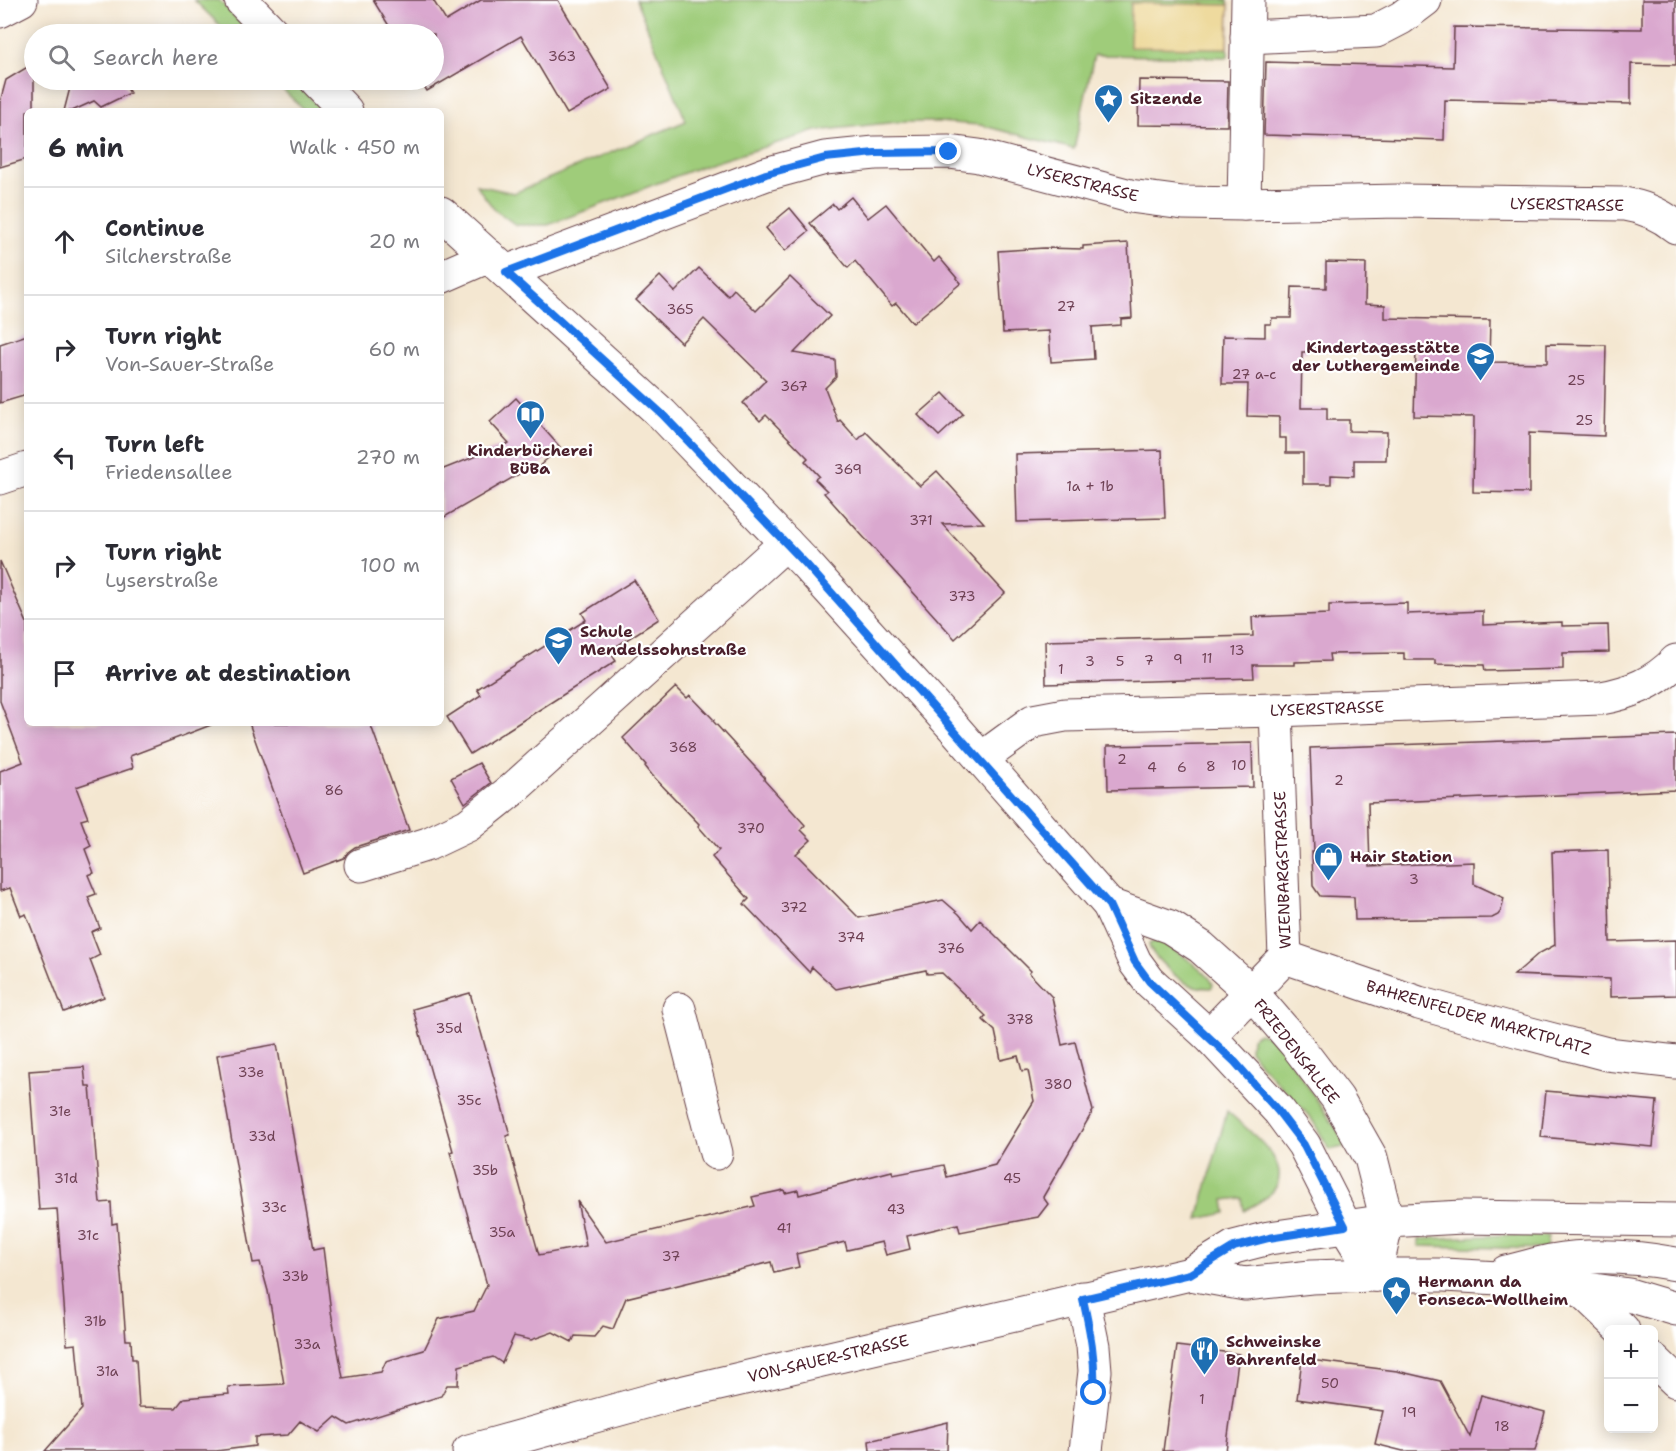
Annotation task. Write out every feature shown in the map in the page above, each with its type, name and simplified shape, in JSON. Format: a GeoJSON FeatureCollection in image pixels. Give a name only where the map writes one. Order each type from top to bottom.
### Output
{"type":"FeatureCollection","features":[{"type":"Feature","properties":{"kind":"main road"},"geometry":{"type":"LineString","coordinates":[[0,11],[21,0]]}},
{"type":"Feature","properties":{"kind":"main road"},"geometry":{"type":"LineString","coordinates":[[241,0],[264,24]]}},
{"type":"Feature","properties":{"kind":"main road"},"geometry":{"type":"LineString","coordinates":[[1244,204],[1248,0]]}},
{"type":"Feature","properties":{"kind":"main road"},"geometry":{"type":"LineString","coordinates":[[1247,37],[1376,31],[1401,18],[1425,0]]}},
{"type":"Feature","properties":{"kind":"main road"},"geometry":{"type":"LineString","coordinates":[[326,90],[343,108]]}},
{"type":"Feature","properties":{"kind":"main road","name":"LYSERSTRASSE"},"geometry":{"type":"LineString","coordinates":[[444,276],[497,264],[766,174],[825,158],[865,154],[949,152],[979,156],[1130,196],[1184,203],[1400,201],[1624,204],[1641,206],[1676,227]]}},
{"type":"Feature","properties":{"kind":"main road","name":"FRIEDENSALLEE"},"geometry":{"type":"LineString","coordinates":[[444,216],[662,414],[786,543],[981,759],[1109,905],[1135,962],[1149,981],[1209,1036],[1254,1083],[1304,1145],[1345,1226],[1375,1275]]}},
{"type":"Feature","properties":{"kind":"main road"},"geometry":{"type":"LineString","coordinates":[[0,478],[24,470]]}},
{"type":"Feature","properties":{"kind":"main road"},"geometry":{"type":"LineString","coordinates":[[361,865],[428,844],[468,825],[521,783],[786,543]]}},
{"type":"Feature","properties":{"kind":"main road","name":"LYSERSTRASSE"},"geometry":{"type":"LineString","coordinates":[[981,759],[1033,721],[1048,717],[1601,698],[1625,694],[1645,685],[1671,666]]}},
{"type":"Feature","properties":{"kind":"main road","name":"WIENBARGSTRASSE"},"geometry":{"type":"LineString","coordinates":[[1209,1036],[1285,957],[1276,710]]}},
{"type":"Feature","properties":{"kind":"main road","name":"FRIEDENSALLEE"},"geometry":{"type":"LineString","coordinates":[[1109,905],[1170,927],[1201,947],[1252,993],[1295,1043],[1337,1098],[1371,1158],[1387,1221],[1375,1275]]}},
{"type":"Feature","properties":{"kind":"main road","name":"BAHRENFELDER MARKTPLATZ"},"geometry":{"type":"LineString","coordinates":[[1285,957],[1434,1007],[1559,1041],[1608,1054],[1676,1062]]}},
{"type":"Feature","properties":{"kind":"main road"},"geometry":{"type":"LineString","coordinates":[[679,1009],[716,1153]]}},
{"type":"Feature","properties":{"kind":"main road"},"geometry":{"type":"LineString","coordinates":[[1387,1221],[1463,1216],[1676,1220]]}},
{"type":"Feature","properties":{"kind":"main road","name":"VON-SAUER-STRASSE"},"geometry":{"type":"LineString","coordinates":[[469,1451],[674,1395],[1190,1274],[1234,1247],[1269,1238],[1387,1221]]}},
{"type":"Feature","properties":{"kind":"main road"},"geometry":{"type":"LineString","coordinates":[[1487,1277],[1552,1261],[1600,1258],[1676,1264]]}},
{"type":"Feature","properties":{"kind":"main road","name":"VON-SAUER-STRASSE"},"geometry":{"type":"LineString","coordinates":[[1190,1274],[1245,1284],[1311,1277],[1375,1275]]}},
{"type":"Feature","properties":{"kind":"main road"},"geometry":{"type":"LineString","coordinates":[[1375,1275],[1444,1275],[1517,1279],[1629,1295],[1676,1309]]}},
{"type":"Feature","properties":{"kind":"main road"},"geometry":{"type":"LineString","coordinates":[[1580,1289],[1619,1325]]}},
{"type":"Feature","properties":{"kind":"main road"},"geometry":{"type":"LineString","coordinates":[[1083,1299],[1093,1346],[1095,1371],[1086,1451]]}},
{"type":"Feature","properties":{"kind":"main road"},"geometry":{"type":"LineString","coordinates":[[1658,1365],[1676,1381]]}},
{"type":"Feature","properties":{"kind":"green space"},"geometry":{"type":"Polygon","coordinates":[[[194,0],[219,0],[242,24],[219,24],[194,0]]]}},
{"type":"Feature","properties":{"kind":"green space"},"geometry":{"type":"Polygon","coordinates":[[[636,0],[1228,0],[1228,57],[1094,55],[1074,149],[980,125],[938,122],[897,122],[816,131],[700,167],[548,225],[516,225],[494,209],[476,185],[514,193],[686,121],[636,0]]]}},
{"type":"Feature","properties":{"kind":"green space"},"geometry":{"type":"Polygon","coordinates":[[[283,90],[303,90],[320,108],[302,108],[283,90]]]}},
{"type":"Feature","properties":{"kind":"green space"},"geometry":{"type":"Polygon","coordinates":[[[1160,941],[1205,973],[1213,985],[1211,988],[1186,983],[1164,965],[1149,944],[1160,941]]]}},
{"type":"Feature","properties":{"kind":"green space"},"geometry":{"type":"Polygon","coordinates":[[[1259,1033],[1269,1036],[1281,1047],[1348,1146],[1330,1150],[1311,1118],[1260,1064],[1250,1050],[1251,1038],[1259,1033]]]}},
{"type":"Feature","properties":{"kind":"green space"},"geometry":{"type":"Polygon","coordinates":[[[1227,1111],[1258,1139],[1276,1161],[1279,1173],[1277,1185],[1268,1196],[1244,1211],[1242,1198],[1224,1200],[1226,1213],[1198,1219],[1227,1111]]]}},
{"type":"Feature","properties":{"kind":"green space"},"geometry":{"type":"Polygon","coordinates":[[[1507,1235],[1548,1236],[1546,1249],[1419,1246],[1419,1239],[1507,1235]]]}},
{"type":"Feature","properties":{"kind":"sand"},"geometry":{"type":"Polygon","coordinates":[[[1131,3],[1229,5],[1228,48],[1130,47],[1131,3]]]}},
{"type":"Feature","properties":{"kind":"building"},"geometry":{"type":"Polygon","coordinates":[[[373,0],[433,0],[446,21],[481,0],[558,0],[611,89],[567,114],[521,36],[444,81],[444,24],[388,24],[373,0]]]}},
{"type":"Feature","properties":{"kind":"building"},"geometry":{"type":"Polygon","coordinates":[[[1642,0],[1676,0],[1676,65],[1631,64],[1631,104],[1445,100],[1444,140],[1264,135],[1266,62],[1453,67],[1454,27],[1642,29],[1642,0]]]}},
{"type":"Feature","properties":{"kind":"building"},"geometry":{"type":"Polygon","coordinates":[[[24,69],[24,90],[34,90],[34,108],[24,108],[24,160],[0,167],[0,102],[6,80],[24,69]]]}},
{"type":"Feature","properties":{"kind":"building"},"geometry":{"type":"Polygon","coordinates":[[[1139,80],[1228,81],[1227,126],[1138,125],[1139,80]]]}},
{"type":"Feature","properties":{"kind":"building"},"geometry":{"type":"Polygon","coordinates":[[[69,90],[128,90],[130,93],[101,107],[94,101],[79,108],[65,108],[69,90]]]}},
{"type":"Feature","properties":{"kind":"building"},"geometry":{"type":"Polygon","coordinates":[[[851,197],[868,218],[886,204],[934,262],[939,257],[961,283],[913,323],[896,303],[892,306],[855,261],[848,268],[810,223],[833,204],[837,209],[851,197]]]}},
{"type":"Feature","properties":{"kind":"building"},"geometry":{"type":"Polygon","coordinates":[[[790,208],[809,231],[785,251],[766,228],[790,208]]]}},
{"type":"Feature","properties":{"kind":"building"},"geometry":{"type":"Polygon","coordinates":[[[1128,243],[1132,318],[1121,319],[1121,325],[1092,327],[1094,359],[1051,362],[1049,331],[1003,333],[998,251],[1044,248],[1083,249],[1083,246],[1128,243]]]}},
{"type":"Feature","properties":{"kind":"building"},"geometry":{"type":"Polygon","coordinates":[[[1326,262],[1366,263],[1365,304],[1385,305],[1385,318],[1490,320],[1489,362],[1547,363],[1547,344],[1606,345],[1604,436],[1529,433],[1529,493],[1473,492],[1474,417],[1414,416],[1416,350],[1307,348],[1307,352],[1302,352],[1301,408],[1327,408],[1327,420],[1349,420],[1349,431],[1387,432],[1386,460],[1354,460],[1354,476],[1331,475],[1331,484],[1303,484],[1303,453],[1286,453],[1286,438],[1279,438],[1279,417],[1247,416],[1248,384],[1222,384],[1223,336],[1265,337],[1265,324],[1271,324],[1272,318],[1291,318],[1292,287],[1326,288],[1326,262]]]}},
{"type":"Feature","properties":{"kind":"building"},"geometry":{"type":"Polygon","coordinates":[[[699,268],[728,296],[734,289],[756,311],[790,277],[830,316],[794,353],[835,360],[836,377],[825,388],[838,422],[840,420],[858,440],[866,432],[920,486],[937,471],[984,523],[942,524],[1005,593],[955,639],[824,493],[827,491],[815,479],[819,476],[805,461],[808,458],[766,415],[760,421],[743,403],[766,380],[704,319],[681,343],[636,300],[660,276],[675,292],[699,268]]]}},
{"type":"Feature","properties":{"kind":"building"},"geometry":{"type":"Polygon","coordinates":[[[24,336],[24,396],[0,403],[0,344],[24,336]]]}},
{"type":"Feature","properties":{"kind":"building"},"geometry":{"type":"Polygon","coordinates":[[[943,393],[963,414],[939,436],[918,415],[943,393]]]}},
{"type":"Feature","properties":{"kind":"building"},"geometry":{"type":"Polygon","coordinates":[[[516,398],[560,447],[534,471],[531,467],[444,517],[444,469],[509,443],[490,422],[516,398]]]}},
{"type":"Feature","properties":{"kind":"building"},"geometry":{"type":"Polygon","coordinates":[[[1162,450],[1165,518],[1017,522],[1015,454],[1162,450]]]}},
{"type":"Feature","properties":{"kind":"building"},"geometry":{"type":"Polygon","coordinates":[[[0,561],[24,616],[24,726],[208,726],[130,756],[133,768],[76,787],[88,818],[81,820],[91,846],[85,849],[94,873],[88,875],[96,894],[88,897],[100,928],[91,932],[100,955],[90,960],[104,997],[64,1012],[26,914],[21,916],[10,888],[0,891],[0,771],[23,762],[0,701],[0,561]]]}},
{"type":"Feature","properties":{"kind":"building"},"geometry":{"type":"Polygon","coordinates":[[[634,580],[659,619],[609,651],[616,661],[470,754],[447,717],[481,695],[477,689],[586,620],[582,613],[634,580]]]}},
{"type":"Feature","properties":{"kind":"building"},"geometry":{"type":"Polygon","coordinates":[[[1407,603],[1407,614],[1483,611],[1483,625],[1562,622],[1562,626],[1608,625],[1609,652],[1563,653],[1563,669],[1485,671],[1484,665],[1435,664],[1435,660],[1404,660],[1404,653],[1329,654],[1330,661],[1295,662],[1295,665],[1253,665],[1254,678],[1046,684],[1045,641],[1253,636],[1252,617],[1329,614],[1329,605],[1407,603]]]}},
{"type":"Feature","properties":{"kind":"building"},"geometry":{"type":"Polygon","coordinates":[[[676,687],[687,698],[690,695],[714,720],[805,825],[801,830],[811,840],[796,854],[859,918],[943,900],[972,929],[980,920],[1031,971],[1029,973],[1052,997],[1062,1045],[1075,1042],[1093,1111],[1043,1197],[1048,1204],[1038,1217],[960,1232],[958,1224],[907,1236],[910,1249],[886,1255],[882,1242],[847,1250],[845,1242],[796,1254],[799,1267],[774,1273],[771,1262],[626,1298],[613,1329],[603,1326],[594,1337],[575,1336],[572,1342],[553,1332],[531,1340],[514,1336],[502,1363],[493,1357],[459,1366],[458,1385],[447,1385],[441,1396],[349,1425],[336,1417],[319,1432],[300,1421],[288,1435],[255,1437],[255,1446],[216,1451],[45,1451],[82,1409],[76,1344],[67,1345],[57,1209],[39,1210],[29,1071],[84,1067],[86,1086],[90,1086],[100,1203],[111,1202],[112,1224],[117,1223],[126,1340],[131,1340],[132,1359],[136,1359],[139,1407],[176,1408],[184,1398],[229,1394],[228,1387],[284,1384],[268,1291],[260,1262],[253,1263],[217,1055],[277,1044],[313,1250],[323,1248],[331,1312],[343,1378],[381,1372],[386,1361],[424,1350],[439,1319],[474,1311],[487,1285],[450,1152],[453,1151],[413,1009],[470,993],[510,1135],[506,1136],[539,1255],[586,1246],[577,1201],[606,1242],[755,1206],[752,1197],[784,1190],[785,1193],[798,1190],[799,1195],[892,1171],[893,1175],[944,1165],[947,1177],[995,1165],[1034,1101],[1028,1070],[1022,1071],[1018,1056],[1001,1060],[995,1031],[983,1020],[986,1016],[942,973],[927,974],[926,970],[836,989],[812,967],[809,972],[744,904],[749,899],[712,857],[719,850],[698,826],[699,824],[652,775],[623,738],[676,687]]]}},
{"type":"Feature","properties":{"kind":"building"},"geometry":{"type":"Polygon","coordinates":[[[250,726],[371,726],[409,830],[355,847],[344,858],[303,873],[250,726]]]}},
{"type":"Feature","properties":{"kind":"building"},"geometry":{"type":"Polygon","coordinates":[[[1676,735],[1676,790],[1368,803],[1370,866],[1474,862],[1474,884],[1504,898],[1501,911],[1492,918],[1355,920],[1354,897],[1320,896],[1313,886],[1310,748],[1676,735]]]}},
{"type":"Feature","properties":{"kind":"building"},"geometry":{"type":"Polygon","coordinates":[[[1252,743],[1253,787],[1108,790],[1107,746],[1252,743]]]}},
{"type":"Feature","properties":{"kind":"building"},"geometry":{"type":"Polygon","coordinates":[[[479,763],[491,783],[465,803],[451,778],[479,763]]]}},
{"type":"Feature","properties":{"kind":"building"},"geometry":{"type":"Polygon","coordinates":[[[1608,850],[1610,942],[1676,940],[1676,995],[1610,997],[1610,979],[1514,975],[1538,954],[1555,945],[1552,852],[1608,850]]]}},
{"type":"Feature","properties":{"kind":"building"},"geometry":{"type":"Polygon","coordinates":[[[1546,1091],[1657,1101],[1653,1147],[1541,1137],[1546,1091]]]}},
{"type":"Feature","properties":{"kind":"building"},"geometry":{"type":"Polygon","coordinates":[[[1177,1346],[1239,1354],[1226,1451],[1163,1451],[1177,1346]]]}},
{"type":"Feature","properties":{"kind":"building"},"geometry":{"type":"Polygon","coordinates":[[[1302,1359],[1397,1371],[1440,1381],[1470,1437],[1481,1395],[1545,1412],[1535,1451],[1403,1451],[1375,1444],[1383,1411],[1297,1399],[1302,1359]]]}},
{"type":"Feature","properties":{"kind":"building"},"geometry":{"type":"Polygon","coordinates":[[[948,1422],[947,1451],[870,1451],[869,1441],[948,1422]]]}},
{"type":"Feature","properties":{"kind":"place","name":"Sitzende"},"geometry":{"type":"Point","coordinates":[1109,124]}},
{"type":"Feature","properties":{"kind":"place","name":"Kindertagesstätte der Luthergemeinde"},"geometry":{"type":"Point","coordinates":[1481,382]}},
{"type":"Feature","properties":{"kind":"place","name":"Kinderbücherei BüBa"},"geometry":{"type":"Point","coordinates":[530,440]}},
{"type":"Feature","properties":{"kind":"place","name":"Schule Mendelssohnstraße"},"geometry":{"type":"Point","coordinates":[559,666]}},
{"type":"Feature","properties":{"kind":"place","name":"Hair Station"},"geometry":{"type":"Point","coordinates":[1329,882]}},
{"type":"Feature","properties":{"kind":"place","name":"Hermann da Fonseca-Wollheim"},"geometry":{"type":"Point","coordinates":[1397,1316]}},
{"type":"Feature","properties":{"kind":"place","name":"Schweinske Bahrenfeld"},"geometry":{"type":"Point","coordinates":[1205,1376]}},
{"type":"Feature","properties":{"kind":"route"},"geometry":{"type":"LineString","coordinates":[[949,152],[912,151],[825,158],[766,174],[506,272],[662,414],[806,564],[1109,905],[1135,962],[1149,981],[1235,1062],[1304,1145],[1345,1226],[1269,1238],[1234,1247],[1190,1274],[1083,1299],[1093,1346],[1094,1393]]}}]}
